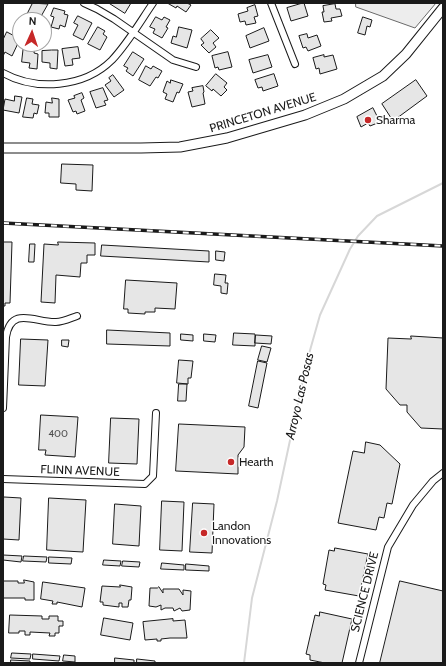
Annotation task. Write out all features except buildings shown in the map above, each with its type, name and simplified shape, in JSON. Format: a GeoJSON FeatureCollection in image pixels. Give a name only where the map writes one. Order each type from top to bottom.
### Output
{"type":"FeatureCollection","features":[{"type":"Feature","properties":{"kind":"street"},"geometry":{"type":"LineString","coordinates":[[84,3],[97,9],[173,60],[196,67]]}},
{"type":"Feature","properties":{"kind":"street"},"geometry":{"type":"LineString","coordinates":[[3,73],[12,78],[38,84],[54,84],[78,80],[99,70],[111,60],[133,33],[153,3]]}},
{"type":"Feature","properties":{"kind":"street"},"geometry":{"type":"LineString","coordinates":[[271,3],[295,64]]}},
{"type":"Feature","properties":{"kind":"street","name":"PRINCETON AVENUE"},"geometry":{"type":"LineString","coordinates":[[3,148],[180,147],[228,138],[305,115],[344,100],[383,76],[406,54],[443,8]]}},
{"type":"Feature","properties":{"kind":"street"},"geometry":{"type":"LineString","coordinates":[[3,408],[6,337],[7,329],[11,322],[26,318],[57,322],[77,316]]}},
{"type":"Feature","properties":{"kind":"street","name":"FLINN AVENUE"},"geometry":{"type":"LineString","coordinates":[[3,479],[145,484],[154,476],[156,413]]}},
{"type":"Feature","properties":{"kind":"street","name":"SCIENCE DRIVE"},"geometry":{"type":"LineString","coordinates":[[359,663],[388,547],[413,504],[433,481],[443,473]]}},
{"type":"Feature","properties":{"kind":"shaded area"},"geometry":{"type":"Polygon","coordinates":[[[356,3],[436,3],[415,28],[356,7],[356,3]]]}},
{"type":"Feature","properties":{"kind":"waterway","name":"Arroyo Las Posas"},"geometry":{"type":"LineString","coordinates":[[244,663],[252,598],[277,501],[307,361],[320,315],[350,249],[358,236],[377,216],[443,183]]}},
{"type":"Feature","properties":{"kind":"railway"},"geometry":{"type":"LineString","coordinates":[[3,223],[443,246]]}},
{"type":"Feature","properties":{"kind":"place","name":"Sharma"},"geometry":{"type":"Point","coordinates":[368,120]}},
{"type":"Feature","properties":{"kind":"place","name":"Hearth"},"geometry":{"type":"Point","coordinates":[231,462]}},
{"type":"Feature","properties":{"kind":"place","name":"Landon Innovations"},"geometry":{"type":"Point","coordinates":[204,533]}}]}
